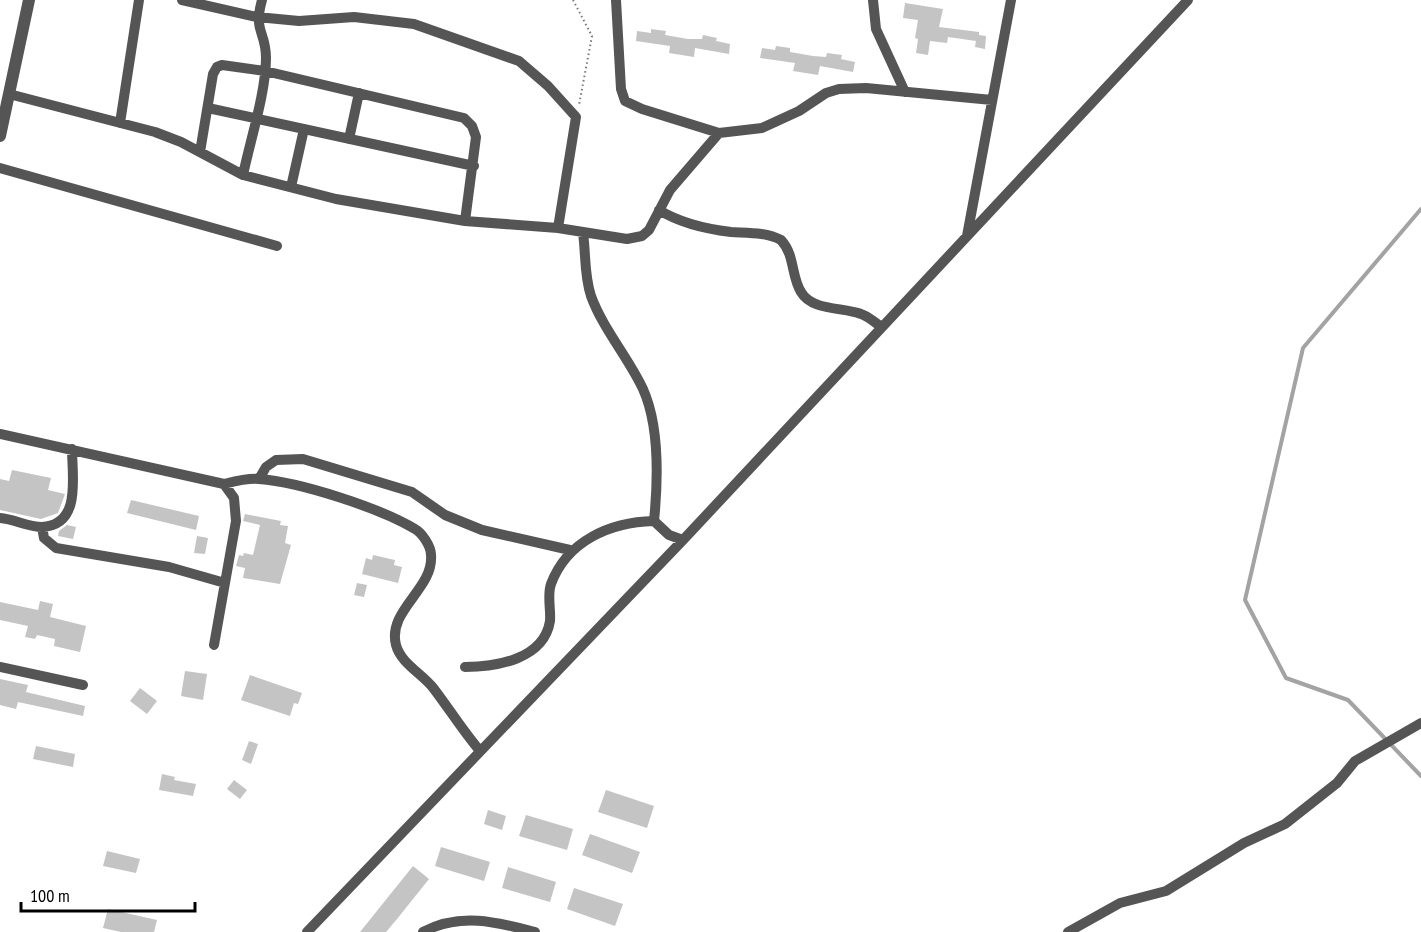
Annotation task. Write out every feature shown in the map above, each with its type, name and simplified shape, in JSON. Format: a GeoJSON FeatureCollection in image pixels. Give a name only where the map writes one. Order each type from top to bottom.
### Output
{"type":"FeatureCollection","features":[{"type":"Feature","properties":{"kind":"street"},"geometry":{"type":"LineString","coordinates":[[0,136],[29,0]]}},
{"type":"Feature","properties":{"kind":"street"},"geometry":{"type":"LineString","coordinates":[[120,123],[139,0]]}},
{"type":"Feature","properties":{"kind":"street"},"geometry":{"type":"LineString","coordinates":[[182,0],[257,17],[299,21],[354,17],[414,24],[519,61],[548,86],[576,117],[558,228]]}},
{"type":"Feature","properties":{"kind":"street"},"geometry":{"type":"LineString","coordinates":[[243,176],[265,71],[265,43],[260,33],[257,17],[262,0]]}},
{"type":"Feature","properties":{"kind":"street"},"geometry":{"type":"LineString","coordinates":[[616,0],[621,89],[625,101],[642,109],[719,133],[762,128],[799,111],[826,93],[839,89],[866,88],[992,100]]}},
{"type":"Feature","properties":{"kind":"street"},"geometry":{"type":"LineString","coordinates":[[873,0],[876,30],[905,93]]}},
{"type":"Feature","properties":{"kind":"street"},"geometry":{"type":"LineString","coordinates":[[967,236],[1011,0]]}},
{"type":"Feature","properties":{"kind":"street"},"geometry":{"type":"LineString","coordinates":[[307,932],[683,540],[880,326],[1188,0]]}},
{"type":"Feature","properties":{"kind":"street"},"geometry":{"type":"LineString","coordinates":[[200,152],[213,74],[217,67],[228,65],[265,71],[469,121],[476,137],[465,221]]}},
{"type":"Feature","properties":{"kind":"street"},"geometry":{"type":"LineString","coordinates":[[349,139],[359,93]]}},
{"type":"Feature","properties":{"kind":"street"},"geometry":{"type":"LineString","coordinates":[[9,94],[155,132],[200,152],[243,176],[336,199],[465,221],[558,228],[627,239],[642,236],[654,223],[670,190],[719,133]]}},
{"type":"Feature","properties":{"kind":"street"},"geometry":{"type":"LineString","coordinates":[[208,108],[474,166]]}},
{"type":"Feature","properties":{"kind":"street"},"geometry":{"type":"LineString","coordinates":[[291,188],[304,129]]}},
{"type":"Feature","properties":{"kind":"street"},"geometry":{"type":"LineString","coordinates":[[0,168],[277,246]]}},
{"type":"Feature","properties":{"kind":"street"},"geometry":{"type":"LineString","coordinates":[[659,210],[689,223],[729,231],[754,233],[782,240],[793,262],[800,292],[806,298],[817,304],[863,314],[880,326]]}},
{"type":"Feature","properties":{"kind":"street"},"geometry":{"type":"LineString","coordinates":[[584,232],[585,274],[592,299],[643,389],[650,409],[658,478],[654,521]]}},
{"type":"Feature","properties":{"kind":"street"},"geometry":{"type":"LineString","coordinates":[[0,434],[224,484],[243,479],[259,479],[325,494],[372,510],[417,530],[431,553],[431,570],[398,622],[396,644],[402,657],[436,691],[457,724],[480,751]]}},
{"type":"Feature","properties":{"kind":"street"},"geometry":{"type":"LineString","coordinates":[[0,518],[42,527],[64,517],[72,504],[72,449]]}},
{"type":"Feature","properties":{"kind":"street"},"geometry":{"type":"LineString","coordinates":[[259,479],[266,467],[276,460],[303,459],[412,492],[445,515],[482,530],[570,550]]}},
{"type":"Feature","properties":{"kind":"street"},"geometry":{"type":"LineString","coordinates":[[214,645],[236,514],[234,498],[224,484]]}},
{"type":"Feature","properties":{"kind":"street"},"geometry":{"type":"LineString","coordinates":[[654,521],[669,535],[683,540]]}},
{"type":"Feature","properties":{"kind":"street"},"geometry":{"type":"LineString","coordinates":[[465,667],[481,667],[523,656],[543,641],[549,623],[551,584],[570,550],[589,538],[613,528],[654,521]]}},
{"type":"Feature","properties":{"kind":"street"},"geometry":{"type":"LineString","coordinates":[[42,527],[44,538],[56,548],[137,560],[225,583]]}},
{"type":"Feature","properties":{"kind":"street"},"geometry":{"type":"LineString","coordinates":[[0,667],[83,685]]}},
{"type":"Feature","properties":{"kind":"street"},"geometry":{"type":"LineString","coordinates":[[1068,932],[1120,903],[1166,891],[1244,843],[1284,824],[1337,783],[1355,761],[1421,723]]}},
{"type":"Feature","properties":{"kind":"street"},"geometry":{"type":"LineString","coordinates":[[423,932],[436,925],[475,920],[500,922],[535,932]]}},
{"type":"Feature","properties":{"kind":"path"},"geometry":{"type":"LineString","coordinates":[[573,0],[592,36],[592,46],[576,117]]}},
{"type":"Feature","properties":{"kind":"building"},"geometry":{"type":"Polygon","coordinates":[[[905,3],[943,9],[939,27],[979,32],[979,35],[986,36],[985,49],[975,47],[976,41],[948,37],[947,43],[930,41],[928,55],[916,53],[918,39],[915,38],[918,20],[903,18],[905,3]]]}},
{"type":"Feature","properties":{"kind":"building"},"geometry":{"type":"Polygon","coordinates":[[[651,29],[666,31],[665,35],[688,39],[702,39],[703,35],[717,38],[716,41],[730,44],[729,54],[695,48],[694,57],[669,53],[670,46],[636,41],[637,31],[651,33],[651,29]]]}},
{"type":"Feature","properties":{"kind":"building"},"geometry":{"type":"Polygon","coordinates":[[[776,46],[790,48],[790,52],[813,56],[826,57],[827,53],[842,55],[841,59],[855,62],[853,72],[820,66],[818,75],[793,71],[795,63],[760,58],[762,48],[775,50],[776,46]]]}},
{"type":"Feature","properties":{"kind":"building"},"geometry":{"type":"Polygon","coordinates":[[[12,470],[51,478],[48,490],[65,494],[58,513],[41,519],[0,510],[0,479],[9,481],[12,470]]]}},
{"type":"Feature","properties":{"kind":"building"},"geometry":{"type":"Polygon","coordinates":[[[131,500],[199,516],[196,530],[127,513],[131,500]]]}},
{"type":"Feature","properties":{"kind":"building"},"geometry":{"type":"Polygon","coordinates":[[[245,514],[281,521],[280,525],[288,526],[285,543],[291,545],[280,584],[243,578],[245,568],[236,566],[239,555],[243,556],[244,553],[253,555],[260,525],[243,521],[245,514]]]}},
{"type":"Feature","properties":{"kind":"building"},"geometry":{"type":"Polygon","coordinates":[[[67,525],[76,527],[73,539],[58,536],[59,531],[67,525]]]}},
{"type":"Feature","properties":{"kind":"building"},"geometry":{"type":"Polygon","coordinates":[[[197,536],[208,538],[205,554],[194,553],[197,536]]]}},
{"type":"Feature","properties":{"kind":"building"},"geometry":{"type":"Polygon","coordinates":[[[373,555],[395,560],[394,565],[402,567],[398,583],[362,574],[366,558],[372,560],[373,555]]]}},
{"type":"Feature","properties":{"kind":"building"},"geometry":{"type":"Polygon","coordinates":[[[357,583],[367,585],[364,597],[354,595],[357,583]]]}},
{"type":"Feature","properties":{"kind":"building"},"geometry":{"type":"Polygon","coordinates":[[[40,601],[53,604],[50,617],[86,626],[80,652],[54,646],[55,639],[37,635],[35,639],[25,637],[28,626],[0,620],[0,602],[38,610],[40,601]]]}},
{"type":"Feature","properties":{"kind":"building"},"geometry":{"type":"Polygon","coordinates":[[[185,671],[207,674],[203,700],[181,696],[185,671]]]}},
{"type":"Feature","properties":{"kind":"building"},"geometry":{"type":"Polygon","coordinates":[[[250,675],[302,693],[298,704],[294,703],[290,716],[241,700],[250,675]]]}},
{"type":"Feature","properties":{"kind":"building"},"geometry":{"type":"Polygon","coordinates":[[[0,679],[28,685],[26,692],[85,706],[83,716],[18,702],[16,709],[0,705],[0,679]]]}},
{"type":"Feature","properties":{"kind":"building"},"geometry":{"type":"Polygon","coordinates":[[[140,688],[157,701],[147,714],[130,701],[140,688]]]}},
{"type":"Feature","properties":{"kind":"building"},"geometry":{"type":"Polygon","coordinates":[[[249,741],[258,744],[251,764],[242,760],[249,741]]]}},
{"type":"Feature","properties":{"kind":"building"},"geometry":{"type":"Polygon","coordinates":[[[36,746],[75,754],[73,767],[33,759],[36,746]]]}},
{"type":"Feature","properties":{"kind":"building"},"geometry":{"type":"Polygon","coordinates":[[[162,774],[175,777],[174,780],[196,784],[193,796],[159,790],[162,774]]]}},
{"type":"Feature","properties":{"kind":"building"},"geometry":{"type":"Polygon","coordinates":[[[234,780],[247,790],[240,799],[227,789],[234,780]]]}},
{"type":"Feature","properties":{"kind":"building"},"geometry":{"type":"Polygon","coordinates":[[[606,790],[654,806],[647,828],[598,812],[606,790]]]}},
{"type":"Feature","properties":{"kind":"building"},"geometry":{"type":"Polygon","coordinates":[[[488,810],[506,816],[502,830],[484,824],[488,810]]]}},
{"type":"Feature","properties":{"kind":"building"},"geometry":{"type":"Polygon","coordinates":[[[526,815],[573,829],[567,850],[519,836],[526,815]]]}},
{"type":"Feature","properties":{"kind":"building"},"geometry":{"type":"Polygon","coordinates":[[[590,834],[640,852],[632,873],[582,855],[590,834]]]}},
{"type":"Feature","properties":{"kind":"building"},"geometry":{"type":"Polygon","coordinates":[[[441,847],[490,862],[484,881],[435,866],[441,847]]]}},
{"type":"Feature","properties":{"kind":"building"},"geometry":{"type":"Polygon","coordinates":[[[107,851],[140,859],[136,873],[103,866],[107,851]]]}},
{"type":"Feature","properties":{"kind":"building"},"geometry":{"type":"Polygon","coordinates":[[[413,866],[429,879],[397,919],[386,932],[360,932],[413,866]]]}},
{"type":"Feature","properties":{"kind":"building"},"geometry":{"type":"Polygon","coordinates":[[[508,867],[556,882],[550,902],[502,888],[508,867]]]}},
{"type":"Feature","properties":{"kind":"building"},"geometry":{"type":"Polygon","coordinates":[[[574,888],[623,904],[615,926],[567,909],[574,888]]]}},
{"type":"Feature","properties":{"kind":"building"},"geometry":{"type":"Polygon","coordinates":[[[108,909],[157,920],[154,932],[121,932],[103,928],[108,909]]]}},
{"type":"Feature","properties":{"kind":"waterway"},"geometry":{"type":"LineString","coordinates":[[1421,209],[1303,348],[1245,600],[1286,678],[1348,700],[1421,776]]}}]}
